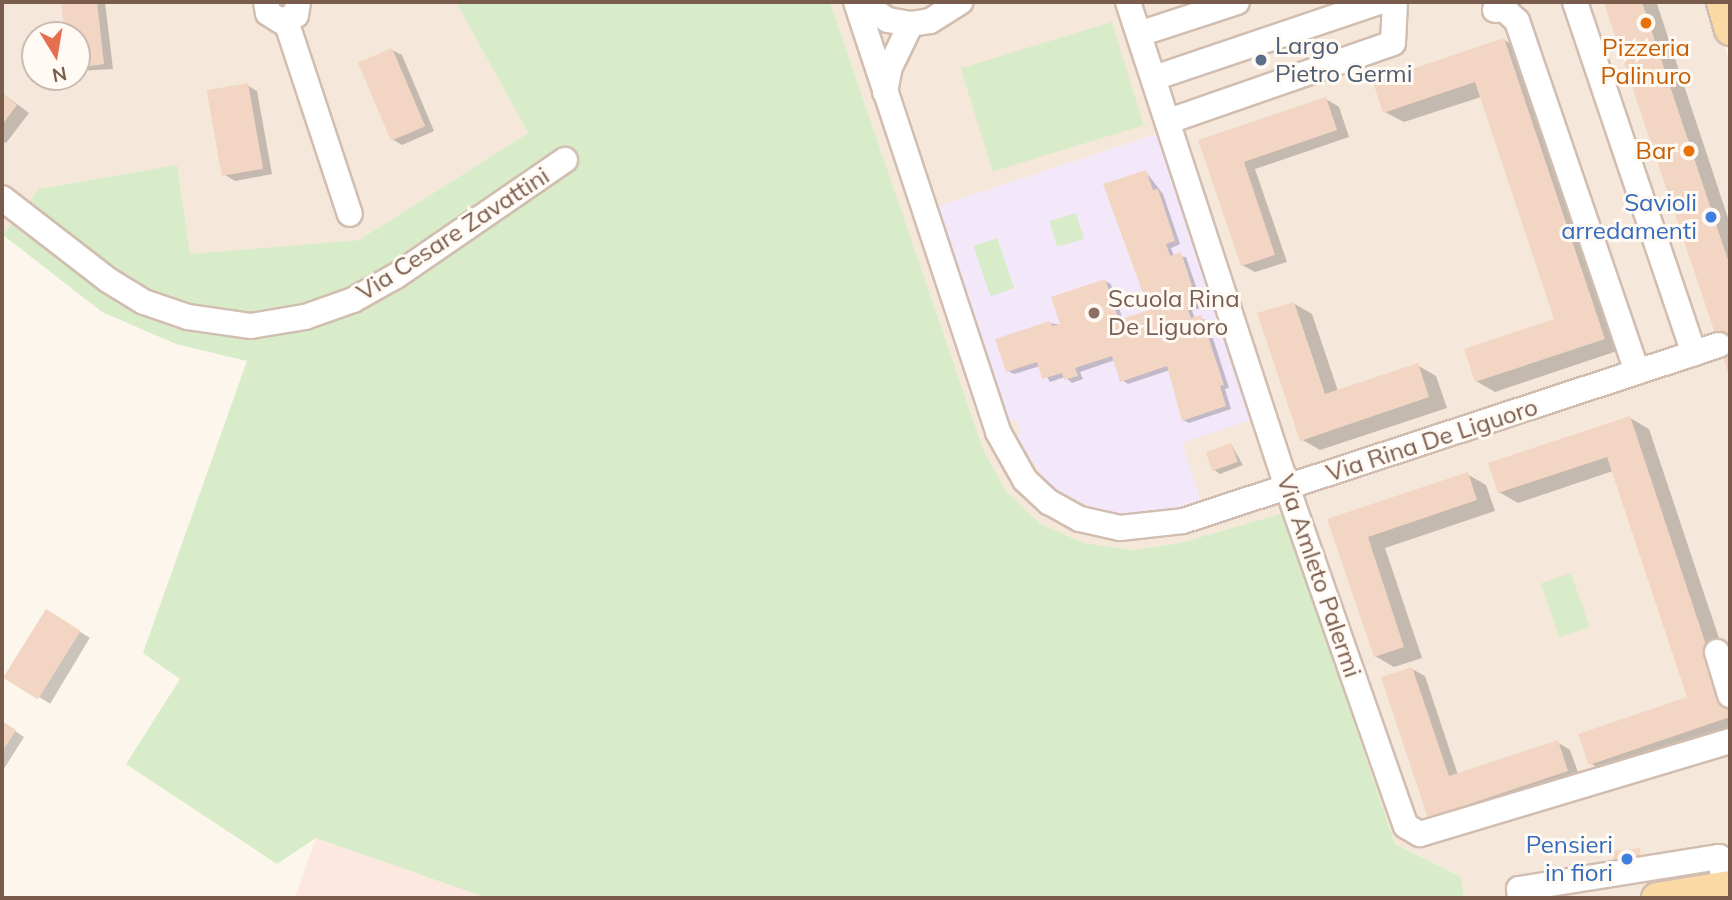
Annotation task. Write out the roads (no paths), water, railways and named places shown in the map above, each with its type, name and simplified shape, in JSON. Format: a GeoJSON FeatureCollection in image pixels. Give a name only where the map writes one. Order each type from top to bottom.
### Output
{"type":"FeatureCollection","features":[{"type":"Feature","properties":{"kind":"main road"},"geometry":{"type":"LineString","coordinates":[[1722,2],[1730,30]]}},
{"type":"Feature","properties":{"kind":"main road"},"geometry":{"type":"LineString","coordinates":[[1657,898],[1728,886]]}},
{"type":"Feature","properties":{"kind":"street"},"geometry":{"type":"LineString","coordinates":[[266,2],[271,18],[292,11],[351,214]]}},
{"type":"Feature","properties":{"kind":"street","name":"Via Rina De Liguoro"},"geometry":{"type":"LineString","coordinates":[[856,2],[995,423],[1015,466],[1030,485],[1080,519],[1128,528],[1183,521],[1719,345]]}},
{"type":"Feature","properties":{"kind":"street"},"geometry":{"type":"LineString","coordinates":[[862,2],[888,20],[911,24],[930,22],[961,2]]}},
{"type":"Feature","properties":{"kind":"street","name":"Via Amleto Palermi"},"geometry":{"type":"LineString","coordinates":[[1128,2],[1287,487],[1406,826],[1420,834],[1730,741]]}},
{"type":"Feature","properties":{"kind":"street"},"geometry":{"type":"LineString","coordinates":[[1139,34],[1237,2]]}},
{"type":"Feature","properties":{"kind":"street"},"geometry":{"type":"LineString","coordinates":[[1154,78],[1378,2]]}},
{"type":"Feature","properties":{"kind":"street"},"geometry":{"type":"LineString","coordinates":[[1169,121],[1393,43],[1395,2]]}},
{"type":"Feature","properties":{"kind":"street"},"geometry":{"type":"LineString","coordinates":[[1575,2],[1694,353]]}},
{"type":"Feature","properties":{"kind":"street"},"geometry":{"type":"LineString","coordinates":[[1495,10],[1504,9],[1517,21],[1637,372]]}},
{"type":"Feature","properties":{"kind":"street"},"geometry":{"type":"LineString","coordinates":[[885,93],[890,67],[911,24]]}},
{"type":"Feature","properties":{"kind":"street","name":"Via Cesare Zavattini"},"geometry":{"type":"LineString","coordinates":[[2,198],[108,280],[144,302],[188,317],[251,327],[305,317],[374,289],[565,160]]}},
{"type":"Feature","properties":{"kind":"street"},"geometry":{"type":"LineString","coordinates":[[1717,652],[1730,695]]}},
{"type":"Feature","properties":{"kind":"street"},"geometry":{"type":"LineString","coordinates":[[1520,898],[1519,889],[1719,857],[1728,886]]}},
{"type":"Feature","properties":{"kind":"place","name":"Pizzeria Palinuro"},"geometry":{"type":"Point","coordinates":[1646,23]}},
{"type":"Feature","properties":{"kind":"place","name":"Largo Pietro Germi"},"geometry":{"type":"Point","coordinates":[1261,60]}},
{"type":"Feature","properties":{"kind":"place","name":"Bar"},"geometry":{"type":"Point","coordinates":[1689,151]}},
{"type":"Feature","properties":{"kind":"place","name":"Savioli arredamenti"},"geometry":{"type":"Point","coordinates":[1711,217]}},
{"type":"Feature","properties":{"kind":"place","name":"Scuola Rina De Liguoro"},"geometry":{"type":"Point","coordinates":[1094,313]}},
{"type":"Feature","properties":{"kind":"place","name":"Pensieri in fiori"},"geometry":{"type":"Point","coordinates":[1627,859]}}]}
